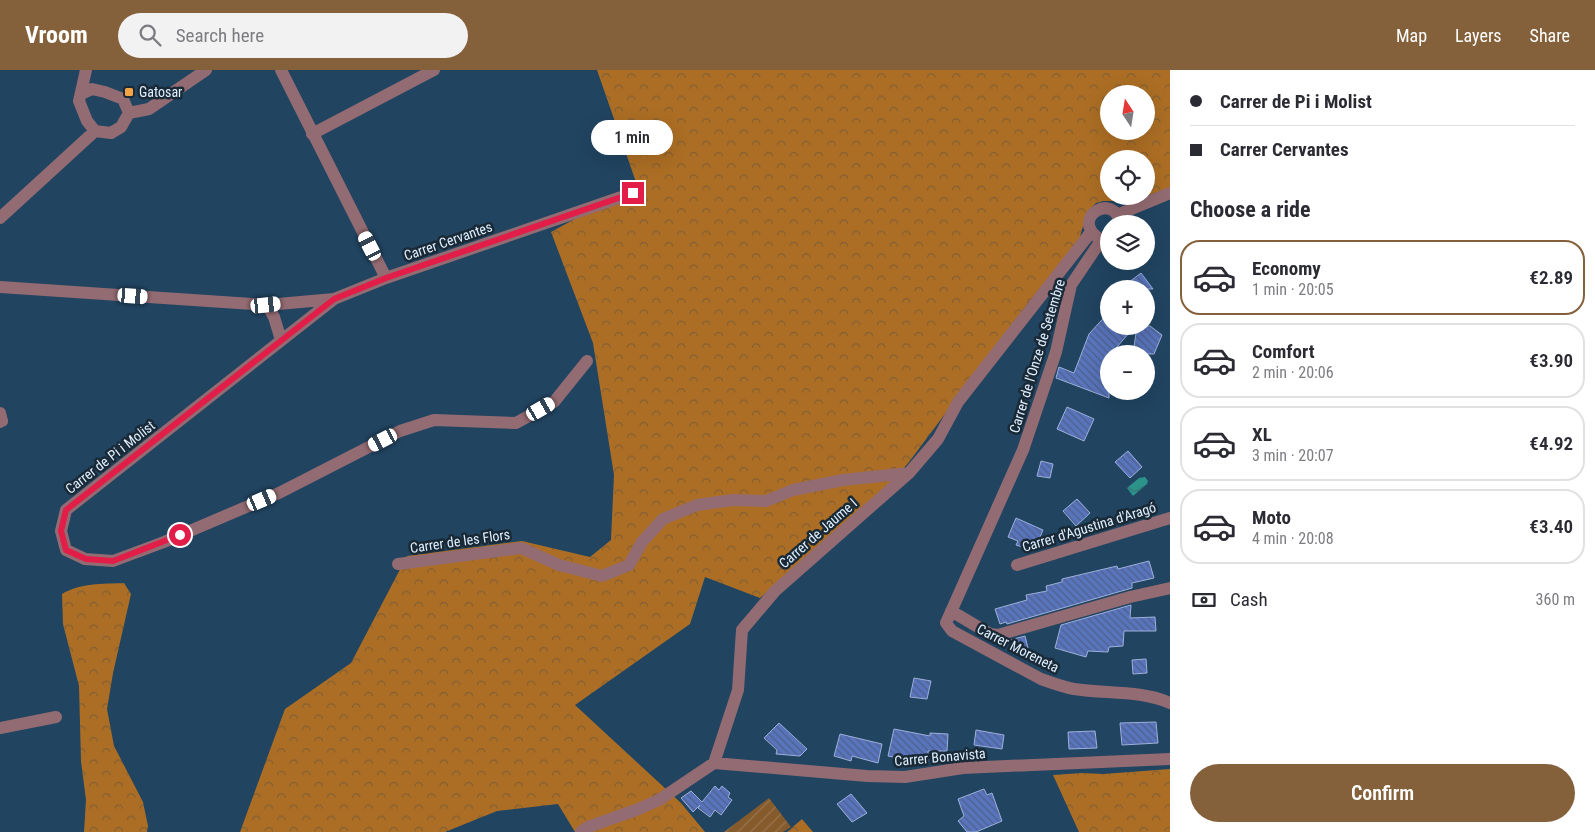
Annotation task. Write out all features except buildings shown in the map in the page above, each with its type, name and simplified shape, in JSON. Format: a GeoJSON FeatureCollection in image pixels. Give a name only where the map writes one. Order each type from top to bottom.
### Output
{"type":"FeatureCollection","features":[{"type":"Feature","properties":{"kind":"street"},"geometry":{"type":"LineString","coordinates":[[86,70],[79,101],[87,121],[95,131],[111,133],[120,127],[130,113],[149,110],[206,70]]}},
{"type":"Feature","properties":{"kind":"street"},"geometry":{"type":"LineString","coordinates":[[281,70],[386,278]]}},
{"type":"Feature","properties":{"kind":"street"},"geometry":{"type":"LineString","coordinates":[[312,134],[434,70]]}},
{"type":"Feature","properties":{"kind":"street"},"geometry":{"type":"LineString","coordinates":[[81,94],[92,89],[105,92],[122,99],[130,113]]}},
{"type":"Feature","properties":{"kind":"street"},"geometry":{"type":"LineString","coordinates":[[0,218],[95,131]]}},
{"type":"Feature","properties":{"kind":"street","name":"Carrer Cervantes"},"geometry":{"type":"LineString","coordinates":[[0,287],[266,305],[334,299],[386,278],[633,193]]}},
{"type":"Feature","properties":{"kind":"street","name":"Carrer de Jaume I"},"geometry":{"type":"LineString","coordinates":[[1128,215],[1170,193]]}},
{"type":"Feature","properties":{"kind":"street","name":"Carrer de Jaume I"},"geometry":{"type":"LineString","coordinates":[[1100,236],[1089,226],[1089,221],[1099,209],[1107,208],[1114,215]]}},
{"type":"Feature","properties":{"kind":"street","name":"Carrer de Jaume I"},"geometry":{"type":"LineString","coordinates":[[714,763],[738,690],[742,630],[775,591],[909,473],[938,439],[958,402],[976,378],[1100,238]]}},
{"type":"Feature","properties":{"kind":"street","name":"Carrer de l'Onze de Setembre"},"geometry":{"type":"LineString","coordinates":[[948,617],[1024,450],[1056,352],[1071,285],[1100,239]]}},
{"type":"Feature","properties":{"kind":"street","name":"Carrer de Pi i Molist"},"geometry":{"type":"LineString","coordinates":[[334,299],[66,510],[61,531],[66,550],[86,559],[113,561],[164,542],[279,493],[400,431],[434,420],[516,423],[554,402],[587,361]]}},
{"type":"Feature","properties":{"kind":"street"},"geometry":{"type":"LineString","coordinates":[[266,305],[274,317],[281,340]]}},
{"type":"Feature","properties":{"kind":"street"},"geometry":{"type":"LineString","coordinates":[[0,413],[2,421],[0,422]]}},
{"type":"Feature","properties":{"kind":"street","name":"Carrer de les Flors"},"geometry":{"type":"LineString","coordinates":[[398,564],[521,548],[559,565],[602,576],[629,565],[642,542],[662,519],[696,505],[733,500],[766,501],[801,488],[843,480],[909,473]]}},
{"type":"Feature","properties":{"kind":"street","name":"Carrer d'Agustina d'Aragó"},"geometry":{"type":"LineString","coordinates":[[1017,565],[1170,518]]}},
{"type":"Feature","properties":{"kind":"street"},"geometry":{"type":"LineString","coordinates":[[948,617],[990,634],[998,635],[1130,597],[1170,588]]}},
{"type":"Feature","properties":{"kind":"street","name":"Carrer Moreneta"},"geometry":{"type":"LineString","coordinates":[[948,617],[952,631],[1053,683],[1074,689],[1155,697],[1170,703]]}},
{"type":"Feature","properties":{"kind":"street"},"geometry":{"type":"LineString","coordinates":[[0,728],[56,717]]}},
{"type":"Feature","properties":{"kind":"street","name":"Carrer Bonavista"},"geometry":{"type":"LineString","coordinates":[[714,763],[866,776],[905,777],[963,768],[1170,759]]}},
{"type":"Feature","properties":{"kind":"street"},"geometry":{"type":"LineString","coordinates":[[581,832],[588,827],[659,800],[714,763]]}},
{"type":"Feature","properties":{"kind":"green space"},"geometry":{"type":"Polygon","coordinates":[[[597,70],[1170,70],[1170,188],[1155,193],[1155,150],[1100,150],[1100,202],[1090,209],[1086,216],[1079,240],[1028,303],[909,462],[885,490],[760,598],[705,577],[690,624],[575,705],[681,803],[705,832],[575,832],[558,804],[497,811],[445,832],[240,832],[285,709],[351,663],[407,556],[522,541],[590,557],[611,540],[614,475],[593,343],[551,232],[637,185],[597,70]]]}},
{"type":"Feature","properties":{"kind":"green space"},"geometry":{"type":"Polygon","coordinates":[[[124,583],[131,594],[107,709],[114,746],[143,802],[148,826],[147,832],[84,832],[86,800],[81,761],[79,686],[63,624],[62,594],[84,586],[124,583]]]}},
{"type":"Feature","properties":{"kind":"green space"},"geometry":{"type":"Polygon","coordinates":[[[1170,769],[1170,832],[1079,832],[1053,775],[1103,774],[1170,769]]]}},
{"type":"Feature","properties":{"kind":"green space"},"geometry":{"type":"Polygon","coordinates":[[[802,819],[813,832],[787,832],[802,819]]]}},
{"type":"Feature","properties":{"kind":"shaded area"},"geometry":{"type":"Polygon","coordinates":[[[769,798],[791,827],[783,832],[724,832],[769,798]]]}},
{"type":"Feature","properties":{"kind":"water"},"geometry":{"type":"Polygon","coordinates":[[[1145,477],[1148,481],[1147,484],[1133,496],[1127,488],[1139,478],[1145,477]]]}},
{"type":"Feature","properties":{"kind":"place","name":"Gatosar"},"geometry":{"type":"Point","coordinates":[129,92]}},
{"type":"Feature","properties":{"kind":"route"},"geometry":{"type":"LineString","coordinates":[[180,535],[113,561],[86,559],[66,550],[61,531],[66,510],[334,299],[386,278],[633,193]]}}]}
